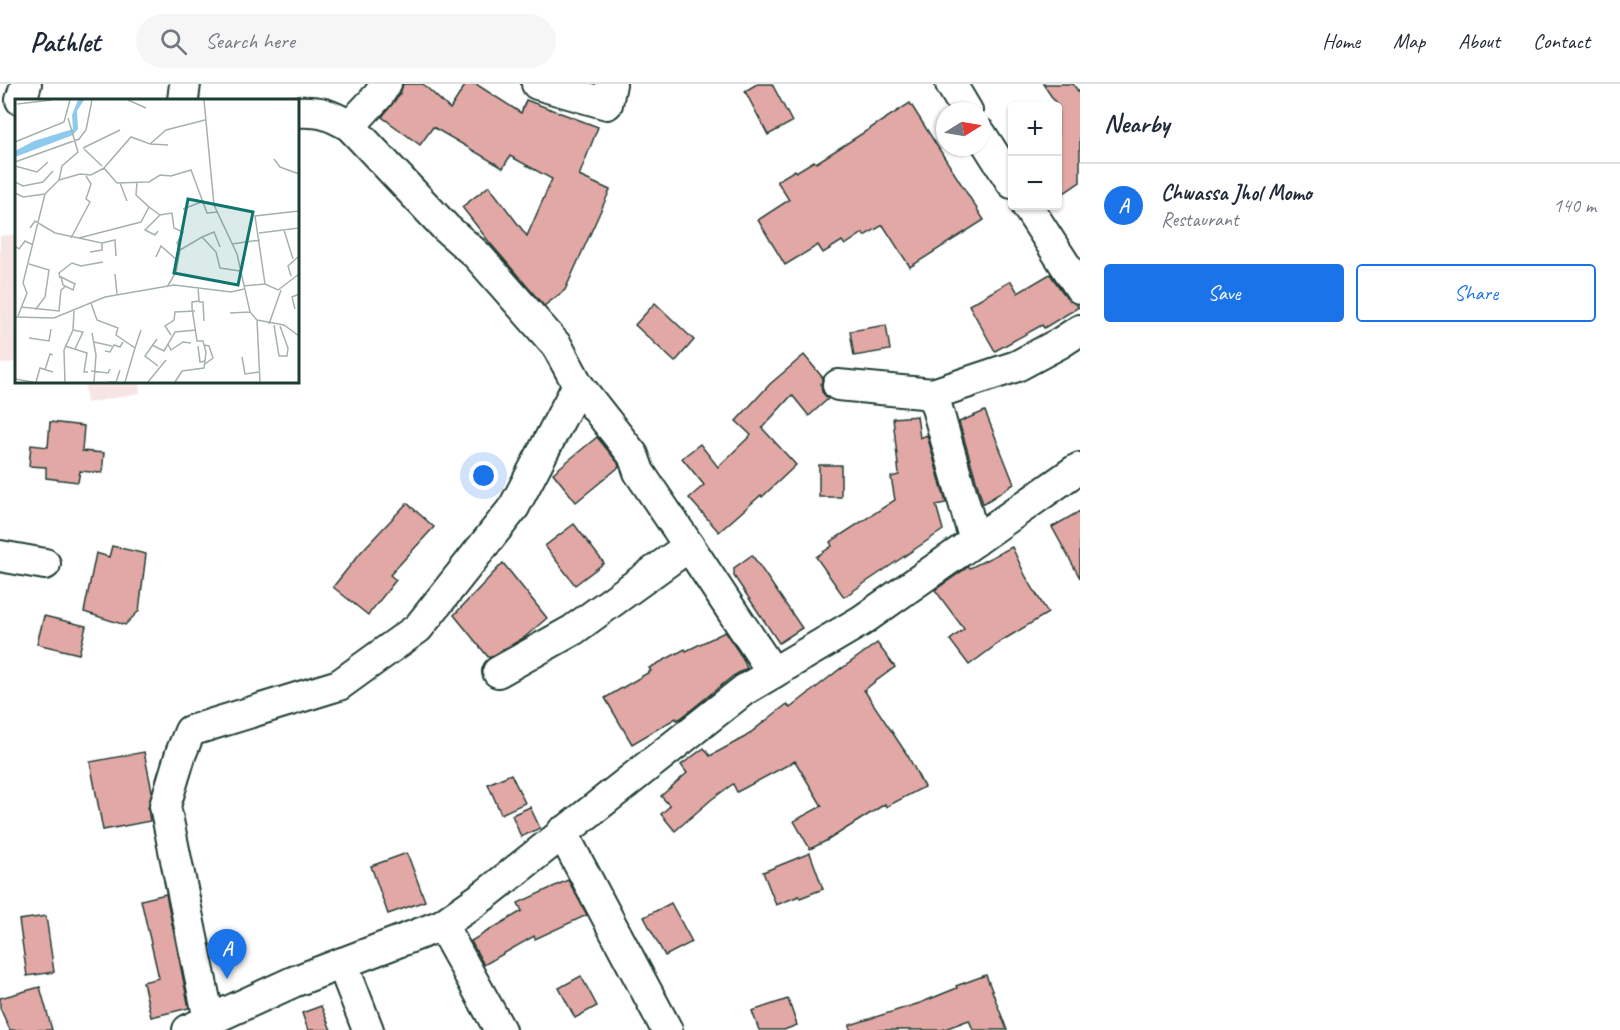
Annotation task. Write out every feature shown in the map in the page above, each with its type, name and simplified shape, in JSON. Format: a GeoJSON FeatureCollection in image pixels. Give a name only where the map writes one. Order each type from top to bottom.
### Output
{"type":"FeatureCollection","features":[{"type":"Feature","properties":{"kind":"street"},"geometry":{"type":"LineString","coordinates":[[21,99],[26,84]]}},
{"type":"Feature","properties":{"kind":"street"},"geometry":{"type":"LineString","coordinates":[[183,99],[185,84]]}},
{"type":"Feature","properties":{"kind":"street"},"geometry":{"type":"LineString","coordinates":[[350,126],[386,84]]}},
{"type":"Feature","properties":{"kind":"street"},"geometry":{"type":"LineString","coordinates":[[537,84],[607,104],[611,84]]}},
{"type":"Feature","properties":{"kind":"street"},"geometry":{"type":"LineString","coordinates":[[951,84],[962,102]]}},
{"type":"Feature","properties":{"kind":"street"},"geometry":{"type":"LineString","coordinates":[[0,106],[15,110]]}},
{"type":"Feature","properties":{"kind":"street"},"geometry":{"type":"LineString","coordinates":[[298,112],[317,112],[335,117],[350,126],[446,228],[477,255],[557,346],[578,385],[633,455],[639,472],[772,673]]}},
{"type":"Feature","properties":{"kind":"street"},"geometry":{"type":"LineString","coordinates":[[990,148],[1008,177]]}},
{"type":"Feature","properties":{"kind":"street"},"geometry":{"type":"LineString","coordinates":[[1030,210],[1080,288]]}},
{"type":"Feature","properties":{"kind":"street"},"geometry":{"type":"LineString","coordinates":[[838,385],[933,394],[1017,366],[1080,330]]}},
{"type":"Feature","properties":{"kind":"street"},"geometry":{"type":"LineString","coordinates":[[578,385],[514,507],[418,628],[339,685],[190,731],[165,806],[198,1025],[293,981],[442,925],[486,894],[744,690],[861,621],[1080,468]]}},
{"type":"Feature","properties":{"kind":"street"},"geometry":{"type":"LineString","coordinates":[[933,394],[975,541]]}},
{"type":"Feature","properties":{"kind":"street"},"geometry":{"type":"LineString","coordinates":[[498,672],[573,630],[689,546]]}},
{"type":"Feature","properties":{"kind":"street"},"geometry":{"type":"LineString","coordinates":[[0,556],[45,564]]}},
{"type":"Feature","properties":{"kind":"street"},"geometry":{"type":"LineString","coordinates":[[562,832],[667,1030]]}},
{"type":"Feature","properties":{"kind":"street"},"geometry":{"type":"LineString","coordinates":[[442,925],[500,1030]]}},
{"type":"Feature","properties":{"kind":"street"},"geometry":{"type":"LineString","coordinates":[[342,963],[368,1030]]}},
{"type":"Feature","properties":{"kind":"shaded area"},"geometry":{"type":"Polygon","coordinates":[[[15,234],[15,362],[0,364],[0,236],[15,234]]]}},
{"type":"Feature","properties":{"kind":"shaded area"},"geometry":{"type":"Polygon","coordinates":[[[84,382],[139,382],[140,393],[87,403],[84,382]]]}},
{"type":"Feature","properties":{"kind":"building"},"geometry":{"type":"Polygon","coordinates":[[[403,84],[423,84],[450,109],[466,84],[476,84],[521,113],[526,100],[598,127],[579,176],[610,190],[565,290],[544,306],[462,207],[489,186],[527,236],[552,179],[510,156],[503,168],[433,127],[420,145],[382,117],[400,94],[403,84]]]}},
{"type":"Feature","properties":{"kind":"building"},"geometry":{"type":"Polygon","coordinates":[[[757,84],[772,84],[792,122],[768,135],[745,91],[757,84]]]}},
{"type":"Feature","properties":{"kind":"building"},"geometry":{"type":"Polygon","coordinates":[[[1043,84],[1073,84],[1078,91],[1080,89],[1080,182],[1062,194],[1062,102],[1055,102],[1043,84]]]}},
{"type":"Feature","properties":{"kind":"building"},"geometry":{"type":"Polygon","coordinates":[[[910,103],[936,144],[936,156],[944,156],[984,220],[910,267],[883,225],[864,236],[863,233],[845,245],[842,241],[823,253],[818,245],[785,265],[758,220],[789,200],[777,181],[814,161],[816,163],[910,103]]]}},
{"type":"Feature","properties":{"kind":"building"},"geometry":{"type":"Polygon","coordinates":[[[1050,274],[1066,297],[1079,307],[1044,328],[1042,325],[995,351],[969,305],[1011,281],[1018,293],[1050,274]]]}},
{"type":"Feature","properties":{"kind":"building"},"geometry":{"type":"Polygon","coordinates":[[[655,303],[694,340],[675,362],[635,325],[655,303]]]}},
{"type":"Feature","properties":{"kind":"building"},"geometry":{"type":"Polygon","coordinates":[[[886,325],[890,350],[854,356],[850,331],[886,325]]]}},
{"type":"Feature","properties":{"kind":"building"},"geometry":{"type":"Polygon","coordinates":[[[804,355],[823,378],[822,392],[828,399],[809,416],[792,395],[762,428],[796,465],[762,497],[761,495],[719,532],[689,498],[704,485],[682,458],[700,444],[718,467],[751,435],[736,421],[770,384],[804,355]]]}},
{"type":"Feature","properties":{"kind":"building"},"geometry":{"type":"Polygon","coordinates":[[[985,411],[1014,484],[983,504],[959,422],[985,411]]]}},
{"type":"Feature","properties":{"kind":"building"},"geometry":{"type":"Polygon","coordinates":[[[917,416],[920,438],[927,435],[946,503],[936,505],[943,530],[844,597],[816,557],[832,546],[830,542],[895,500],[891,477],[899,475],[893,418],[917,416]]]}},
{"type":"Feature","properties":{"kind":"building"},"geometry":{"type":"Polygon","coordinates":[[[50,422],[84,426],[82,451],[104,453],[102,473],[80,471],[78,482],[46,478],[46,467],[29,466],[31,445],[48,447],[50,422]]]}},
{"type":"Feature","properties":{"kind":"building"},"geometry":{"type":"Polygon","coordinates":[[[597,437],[619,467],[576,502],[553,473],[597,437]]]}},
{"type":"Feature","properties":{"kind":"building"},"geometry":{"type":"Polygon","coordinates":[[[819,465],[841,465],[841,497],[819,497],[819,465]]]}},
{"type":"Feature","properties":{"kind":"building"},"geometry":{"type":"Polygon","coordinates":[[[407,503],[434,527],[390,575],[396,580],[368,615],[333,587],[361,552],[407,503]]]}},
{"type":"Feature","properties":{"kind":"building"},"geometry":{"type":"Polygon","coordinates":[[[1080,511],[1080,578],[1052,527],[1080,511]]]}},
{"type":"Feature","properties":{"kind":"building"},"geometry":{"type":"Polygon","coordinates":[[[574,524],[604,563],[575,585],[545,546],[574,524]]]}},
{"type":"Feature","properties":{"kind":"building"},"geometry":{"type":"Polygon","coordinates":[[[112,546],[146,554],[139,611],[125,625],[84,612],[96,553],[109,557],[112,546]]]}},
{"type":"Feature","properties":{"kind":"building"},"geometry":{"type":"Polygon","coordinates":[[[1012,547],[1026,577],[1048,613],[1003,640],[969,665],[950,640],[964,629],[935,590],[968,567],[1012,547]]]}},
{"type":"Feature","properties":{"kind":"building"},"geometry":{"type":"Polygon","coordinates":[[[752,555],[802,628],[779,643],[734,576],[734,568],[752,555]]]}},
{"type":"Feature","properties":{"kind":"building"},"geometry":{"type":"Polygon","coordinates":[[[503,563],[547,618],[525,637],[489,658],[454,615],[503,563]]]}},
{"type":"Feature","properties":{"kind":"building"},"geometry":{"type":"Polygon","coordinates":[[[44,616],[86,626],[79,654],[37,644],[44,616]]]}},
{"type":"Feature","properties":{"kind":"building"},"geometry":{"type":"Polygon","coordinates":[[[725,632],[747,668],[733,676],[681,718],[677,720],[676,718],[632,744],[605,698],[651,671],[649,668],[725,632]]]}},
{"type":"Feature","properties":{"kind":"building"},"geometry":{"type":"Polygon","coordinates":[[[877,643],[895,667],[864,690],[908,756],[924,787],[886,807],[885,804],[810,849],[794,821],[822,806],[795,761],[737,792],[733,784],[675,831],[661,814],[670,806],[661,796],[687,773],[681,765],[704,748],[710,756],[745,737],[787,704],[790,708],[877,643]]]}},
{"type":"Feature","properties":{"kind":"building"},"geometry":{"type":"Polygon","coordinates":[[[144,752],[152,791],[148,809],[150,821],[103,830],[90,762],[144,752]]]}},
{"type":"Feature","properties":{"kind":"building"},"geometry":{"type":"Polygon","coordinates":[[[511,774],[525,803],[501,814],[488,784],[511,774]]]}},
{"type":"Feature","properties":{"kind":"building"},"geometry":{"type":"Polygon","coordinates":[[[530,807],[540,828],[521,837],[512,815],[530,807]]]}},
{"type":"Feature","properties":{"kind":"building"},"geometry":{"type":"Polygon","coordinates":[[[407,853],[425,901],[388,914],[371,866],[407,853]]]}},
{"type":"Feature","properties":{"kind":"building"},"geometry":{"type":"Polygon","coordinates":[[[810,853],[823,889],[776,905],[763,872],[810,853]]]}},
{"type":"Feature","properties":{"kind":"building"},"geometry":{"type":"Polygon","coordinates":[[[568,880],[587,915],[535,939],[534,936],[484,965],[471,941],[522,911],[518,903],[568,880]]]}},
{"type":"Feature","properties":{"kind":"building"},"geometry":{"type":"Polygon","coordinates":[[[166,894],[189,1008],[151,1017],[143,982],[159,978],[141,900],[166,894]]]}},
{"type":"Feature","properties":{"kind":"building"},"geometry":{"type":"Polygon","coordinates":[[[671,903],[692,942],[665,956],[644,917],[671,903]]]}},
{"type":"Feature","properties":{"kind":"building"},"geometry":{"type":"Polygon","coordinates":[[[46,916],[54,972],[27,976],[19,920],[46,916]]]}},
{"type":"Feature","properties":{"kind":"building"},"geometry":{"type":"Polygon","coordinates":[[[986,975],[1007,1030],[973,1030],[969,1020],[942,1030],[850,1030],[850,1025],[920,1003],[986,975]]]}},
{"type":"Feature","properties":{"kind":"building"},"geometry":{"type":"Polygon","coordinates":[[[581,976],[597,1006],[575,1018],[559,988],[581,976]]]}},
{"type":"Feature","properties":{"kind":"building"},"geometry":{"type":"Polygon","coordinates":[[[40,987],[52,1030],[10,1030],[0,1008],[0,998],[40,987]]]}},
{"type":"Feature","properties":{"kind":"building"},"geometry":{"type":"Polygon","coordinates":[[[788,999],[797,1025],[784,1030],[759,1030],[752,1011],[788,999]]]}},
{"type":"Feature","properties":{"kind":"building"},"geometry":{"type":"Polygon","coordinates":[[[321,1006],[331,1030],[308,1030],[302,1013],[321,1006]]]}},
{"type":"Feature","properties":{"kind":"place","name":"Chwassa Jhol Momo"},"geometry":{"type":"Point","coordinates":[227,979]}}]}
